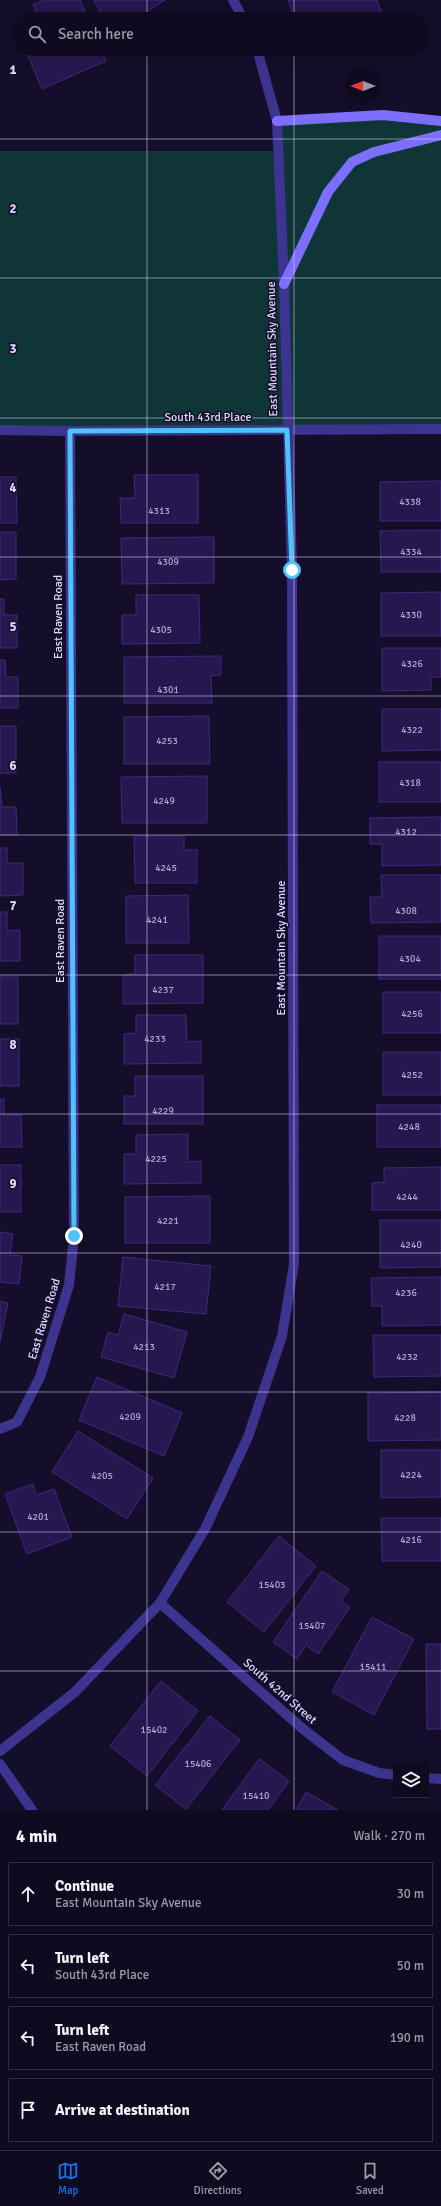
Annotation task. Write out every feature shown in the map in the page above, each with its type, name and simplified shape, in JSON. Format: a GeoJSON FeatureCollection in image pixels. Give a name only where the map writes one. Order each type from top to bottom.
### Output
{"type":"FeatureCollection","features":[{"type":"Feature","properties":{"kind":"street"},"geometry":{"type":"LineString","coordinates":[[233,0],[239,12]]}},
{"type":"Feature","properties":{"kind":"street","name":"East Mountain Sky Avenue"},"geometry":{"type":"LineString","coordinates":[[0,1751],[75,1692],[160,1603],[205,1529],[248,1437],[282,1336],[294,1264],[292,570],[284,284],[277,121],[259,56]]}},
{"type":"Feature","properties":{"kind":"street"},"geometry":{"type":"LineString","coordinates":[[277,121],[383,115],[441,121]]}},
{"type":"Feature","properties":{"kind":"street"},"geometry":{"type":"LineString","coordinates":[[284,284],[328,192],[352,162],[374,152],[441,135]]}},
{"type":"Feature","properties":{"kind":"street","name":"South 43rd Place"},"geometry":{"type":"LineString","coordinates":[[0,430],[441,429]]}},
{"type":"Feature","properties":{"kind":"street","name":"East Raven Road"},"geometry":{"type":"LineString","coordinates":[[0,1429],[17,1422],[40,1378],[69,1285],[74,1236],[70,431]]}},
{"type":"Feature","properties":{"kind":"street","name":"South 42nd Street"},"geometry":{"type":"LineString","coordinates":[[160,1603],[303,1729],[343,1760],[379,1773],[393,1775]]}},
{"type":"Feature","properties":{"kind":"street"},"geometry":{"type":"LineString","coordinates":[[0,1764],[32,1810]]}},
{"type":"Feature","properties":{"kind":"street"},"geometry":{"type":"LineString","coordinates":[[429,1778],[441,1780]]}},
{"type":"Feature","properties":{"kind":"green space"},"geometry":{"type":"Polygon","coordinates":[[[383,115],[441,121],[441,429],[0,430],[0,151],[278,151],[277,121],[383,115]]]}},
{"type":"Feature","properties":{"kind":"building"},"geometry":{"type":"Polygon","coordinates":[[[44,0],[80,0],[85,12],[36,12],[33,5],[44,0]]]}},
{"type":"Feature","properties":{"kind":"building"},"geometry":{"type":"Polygon","coordinates":[[[93,0],[165,0],[146,12],[101,12],[93,0]]]}},
{"type":"Feature","properties":{"kind":"building"},"geometry":{"type":"Polygon","coordinates":[[[288,0],[377,0],[381,12],[292,12],[288,0]]]}},
{"type":"Feature","properties":{"kind":"building"},"geometry":{"type":"Polygon","coordinates":[[[28,56],[104,56],[106,61],[42,89],[28,56]]]}},
{"type":"Feature","properties":{"kind":"building"},"geometry":{"type":"Polygon","coordinates":[[[134,475],[198,475],[198,523],[121,523],[120,498],[135,498],[134,475]]]}},
{"type":"Feature","properties":{"kind":"building"},"geometry":{"type":"Polygon","coordinates":[[[0,477],[16,477],[17,523],[0,523],[0,477]]]}},
{"type":"Feature","properties":{"kind":"building"},"geometry":{"type":"Polygon","coordinates":[[[441,481],[441,521],[380,521],[380,482],[441,481]]]}},
{"type":"Feature","properties":{"kind":"building"},"geometry":{"type":"Polygon","coordinates":[[[441,530],[441,572],[381,572],[380,531],[441,530]]]}},
{"type":"Feature","properties":{"kind":"building"},"geometry":{"type":"Polygon","coordinates":[[[0,532],[16,532],[16,579],[0,580],[0,532]]]}},
{"type":"Feature","properties":{"kind":"building"},"geometry":{"type":"Polygon","coordinates":[[[214,537],[214,583],[122,584],[121,538],[214,537]]]}},
{"type":"Feature","properties":{"kind":"building"},"geometry":{"type":"Polygon","coordinates":[[[441,592],[441,636],[381,636],[381,593],[441,592]]]}},
{"type":"Feature","properties":{"kind":"building"},"geometry":{"type":"Polygon","coordinates":[[[136,595],[199,595],[200,643],[122,644],[122,615],[136,615],[136,595]]]}},
{"type":"Feature","properties":{"kind":"building"},"geometry":{"type":"Polygon","coordinates":[[[0,599],[4,599],[4,615],[17,615],[17,648],[0,648],[0,599]]]}},
{"type":"Feature","properties":{"kind":"building"},"geometry":{"type":"Polygon","coordinates":[[[382,648],[441,648],[441,677],[431,677],[431,690],[382,691],[382,648]]]}},
{"type":"Feature","properties":{"kind":"building"},"geometry":{"type":"Polygon","coordinates":[[[221,656],[221,675],[211,676],[212,703],[124,703],[124,657],[221,656]]]}},
{"type":"Feature","properties":{"kind":"building"},"geometry":{"type":"Polygon","coordinates":[[[0,660],[5,660],[6,677],[18,677],[18,708],[0,708],[0,660]]]}},
{"type":"Feature","properties":{"kind":"building"},"geometry":{"type":"Polygon","coordinates":[[[382,709],[441,709],[441,750],[382,751],[382,709]]]}},
{"type":"Feature","properties":{"kind":"building"},"geometry":{"type":"Polygon","coordinates":[[[209,716],[210,764],[124,764],[124,717],[209,716]]]}},
{"type":"Feature","properties":{"kind":"building"},"geometry":{"type":"Polygon","coordinates":[[[0,726],[16,726],[16,773],[0,773],[0,726]]]}},
{"type":"Feature","properties":{"kind":"building"},"geometry":{"type":"Polygon","coordinates":[[[379,762],[441,762],[441,802],[379,802],[379,762]]]}},
{"type":"Feature","properties":{"kind":"building"},"geometry":{"type":"Polygon","coordinates":[[[207,776],[207,823],[122,823],[121,777],[207,776]]]}},
{"type":"Feature","properties":{"kind":"building"},"geometry":{"type":"Polygon","coordinates":[[[0,787],[2,807],[16,807],[17,835],[0,835],[0,787]]]}},
{"type":"Feature","properties":{"kind":"building"},"geometry":{"type":"Polygon","coordinates":[[[441,817],[441,865],[382,866],[382,844],[370,844],[370,818],[441,817]]]}},
{"type":"Feature","properties":{"kind":"building"},"geometry":{"type":"Polygon","coordinates":[[[134,836],[184,836],[184,850],[197,850],[197,883],[135,883],[134,836]]]}},
{"type":"Feature","properties":{"kind":"building"},"geometry":{"type":"Polygon","coordinates":[[[0,848],[7,848],[7,863],[23,863],[23,895],[0,896],[0,848]]]}},
{"type":"Feature","properties":{"kind":"building"},"geometry":{"type":"Polygon","coordinates":[[[381,875],[441,875],[441,922],[371,923],[370,897],[382,897],[381,875]]]}},
{"type":"Feature","properties":{"kind":"building"},"geometry":{"type":"Polygon","coordinates":[[[188,895],[189,943],[126,943],[126,896],[188,895]]]}},
{"type":"Feature","properties":{"kind":"building"},"geometry":{"type":"Polygon","coordinates":[[[0,912],[7,912],[7,931],[20,930],[20,961],[0,961],[0,912]]]}},
{"type":"Feature","properties":{"kind":"building"},"geometry":{"type":"Polygon","coordinates":[[[379,936],[441,936],[441,979],[379,979],[379,936]]]}},
{"type":"Feature","properties":{"kind":"building"},"geometry":{"type":"Polygon","coordinates":[[[135,955],[203,955],[203,1003],[123,1004],[123,975],[135,974],[135,955]]]}},
{"type":"Feature","properties":{"kind":"building"},"geometry":{"type":"Polygon","coordinates":[[[0,977],[18,977],[18,1024],[0,1024],[0,977]]]}},
{"type":"Feature","properties":{"kind":"building"},"geometry":{"type":"Polygon","coordinates":[[[383,992],[441,992],[441,1033],[383,1033],[383,992]]]}},
{"type":"Feature","properties":{"kind":"building"},"geometry":{"type":"Polygon","coordinates":[[[136,1015],[186,1015],[187,1042],[201,1041],[201,1063],[124,1064],[124,1034],[136,1033],[136,1015]]]}},
{"type":"Feature","properties":{"kind":"building"},"geometry":{"type":"Polygon","coordinates":[[[0,1039],[19,1039],[19,1086],[0,1086],[0,1039]]]}},
{"type":"Feature","properties":{"kind":"building"},"geometry":{"type":"Polygon","coordinates":[[[383,1052],[441,1052],[441,1095],[383,1095],[383,1052]]]}},
{"type":"Feature","properties":{"kind":"building"},"geometry":{"type":"Polygon","coordinates":[[[135,1076],[203,1076],[203,1124],[124,1124],[124,1096],[135,1096],[135,1076]]]}},
{"type":"Feature","properties":{"kind":"building"},"geometry":{"type":"Polygon","coordinates":[[[0,1099],[4,1099],[4,1115],[21,1115],[22,1147],[0,1147],[0,1099]]]}},
{"type":"Feature","properties":{"kind":"building"},"geometry":{"type":"Polygon","coordinates":[[[377,1105],[441,1105],[441,1147],[377,1147],[377,1105]]]}},
{"type":"Feature","properties":{"kind":"building"},"geometry":{"type":"Polygon","coordinates":[[[188,1134],[188,1162],[201,1161],[201,1183],[124,1184],[124,1154],[136,1154],[136,1135],[188,1134]]]}},
{"type":"Feature","properties":{"kind":"building"},"geometry":{"type":"Polygon","coordinates":[[[0,1165],[21,1165],[21,1212],[0,1212],[0,1165]]]}},
{"type":"Feature","properties":{"kind":"building"},"geometry":{"type":"Polygon","coordinates":[[[441,1167],[441,1210],[372,1210],[372,1183],[384,1182],[384,1168],[441,1167]]]}},
{"type":"Feature","properties":{"kind":"building"},"geometry":{"type":"Polygon","coordinates":[[[210,1196],[210,1243],[125,1243],[125,1197],[210,1196]]]}},
{"type":"Feature","properties":{"kind":"building"},"geometry":{"type":"Polygon","coordinates":[[[380,1220],[441,1220],[441,1267],[380,1268],[380,1220]]]}},
{"type":"Feature","properties":{"kind":"building"},"geometry":{"type":"Polygon","coordinates":[[[0,1232],[13,1234],[10,1255],[22,1256],[19,1284],[0,1282],[0,1232]]]}},
{"type":"Feature","properties":{"kind":"building"},"geometry":{"type":"Polygon","coordinates":[[[123,1257],[211,1266],[206,1314],[118,1306],[123,1257]]]}},
{"type":"Feature","properties":{"kind":"building"},"geometry":{"type":"Polygon","coordinates":[[[441,1277],[441,1325],[382,1326],[382,1306],[372,1306],[371,1278],[441,1277]]]}},
{"type":"Feature","properties":{"kind":"building"},"geometry":{"type":"Polygon","coordinates":[[[0,1301],[8,1303],[0,1342],[0,1301]]]}},
{"type":"Feature","properties":{"kind":"building"},"geometry":{"type":"Polygon","coordinates":[[[124,1314],[187,1332],[174,1378],[101,1357],[108,1332],[118,1335],[124,1314]]]}},
{"type":"Feature","properties":{"kind":"building"},"geometry":{"type":"Polygon","coordinates":[[[373,1335],[441,1335],[441,1376],[374,1377],[373,1335]]]}},
{"type":"Feature","properties":{"kind":"building"},"geometry":{"type":"Polygon","coordinates":[[[97,1377],[182,1413],[164,1456],[79,1420],[97,1377]]]}},
{"type":"Feature","properties":{"kind":"building"},"geometry":{"type":"Polygon","coordinates":[[[441,1392],[441,1440],[368,1441],[368,1393],[441,1392]]]}},
{"type":"Feature","properties":{"kind":"building"},"geometry":{"type":"Polygon","coordinates":[[[78,1431],[153,1478],[127,1519],[52,1472],[78,1431]]]}},
{"type":"Feature","properties":{"kind":"building"},"geometry":{"type":"Polygon","coordinates":[[[381,1450],[441,1450],[441,1497],[381,1498],[381,1450]]]}},
{"type":"Feature","properties":{"kind":"building"},"geometry":{"type":"Polygon","coordinates":[[[33,1484],[36,1495],[54,1489],[72,1537],[27,1554],[5,1494],[33,1484]]]}},
{"type":"Feature","properties":{"kind":"building"},"geometry":{"type":"Polygon","coordinates":[[[381,1518],[441,1518],[441,1561],[382,1561],[381,1518]]]}},
{"type":"Feature","properties":{"kind":"building"},"geometry":{"type":"Polygon","coordinates":[[[279,1536],[316,1566],[264,1632],[227,1602],[279,1536]]]}},
{"type":"Feature","properties":{"kind":"building"},"geometry":{"type":"Polygon","coordinates":[[[322,1571],[349,1589],[341,1601],[350,1607],[318,1654],[306,1645],[297,1659],[273,1642],[322,1571]]]}},
{"type":"Feature","properties":{"kind":"building"},"geometry":{"type":"Polygon","coordinates":[[[372,1617],[414,1639],[374,1715],[332,1692],[372,1617]]]}},
{"type":"Feature","properties":{"kind":"building"},"geometry":{"type":"Polygon","coordinates":[[[426,1644],[441,1644],[441,1729],[427,1729],[426,1644]]]}},
{"type":"Feature","properties":{"kind":"building"},"geometry":{"type":"Polygon","coordinates":[[[161,1681],[198,1711],[147,1776],[110,1746],[161,1681]]]}},
{"type":"Feature","properties":{"kind":"building"},"geometry":{"type":"Polygon","coordinates":[[[210,1716],[240,1740],[186,1809],[155,1785],[210,1716]]]}},
{"type":"Feature","properties":{"kind":"building"},"geometry":{"type":"Polygon","coordinates":[[[259,1759],[289,1781],[268,1810],[222,1810],[259,1759]]]}},
{"type":"Feature","properties":{"kind":"building"},"geometry":{"type":"Polygon","coordinates":[[[306,1792],[338,1810],[296,1810],[306,1792]]]}},
{"type":"Feature","properties":{"kind":"route"},"geometry":{"type":"LineString","coordinates":[[74,1236],[75,1184],[70,431],[287,430],[292,570]]}}]}
